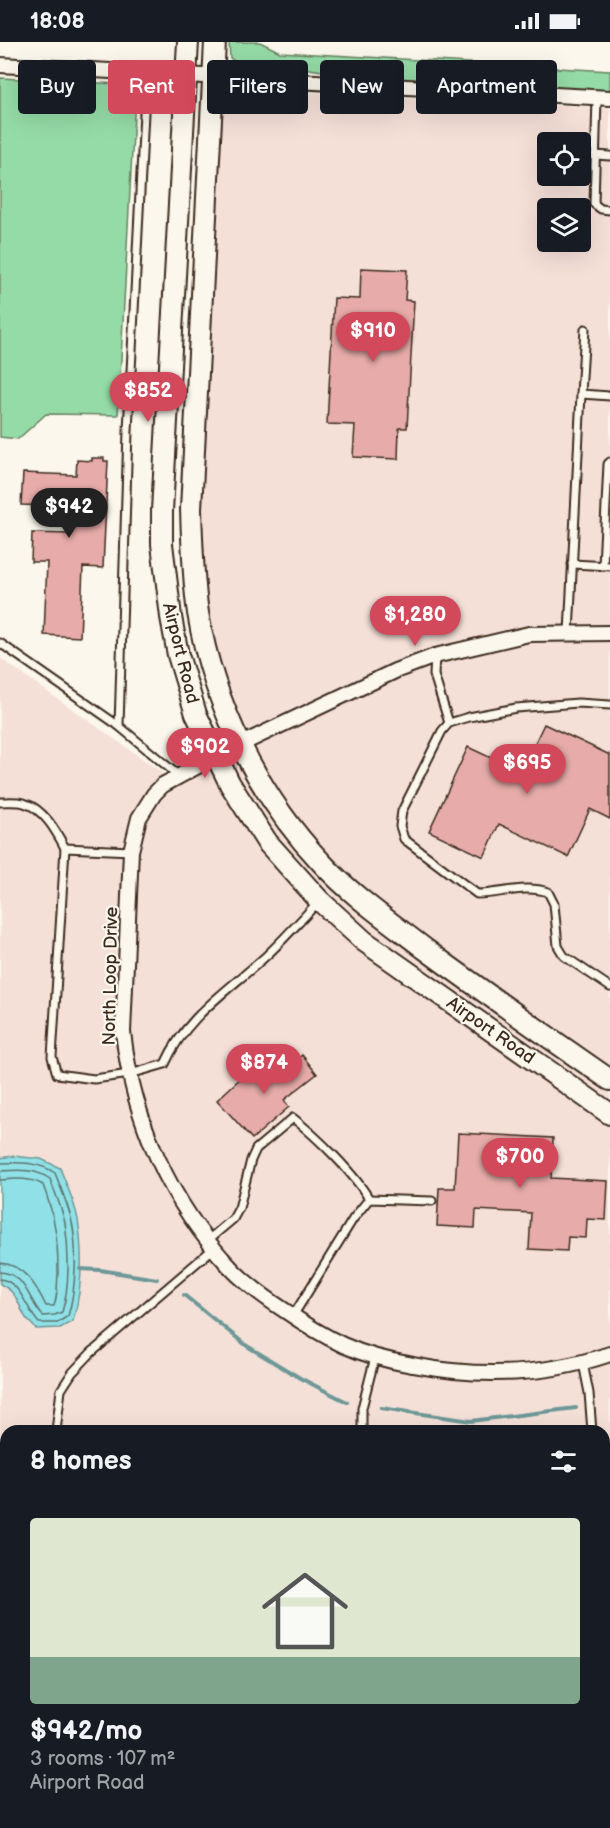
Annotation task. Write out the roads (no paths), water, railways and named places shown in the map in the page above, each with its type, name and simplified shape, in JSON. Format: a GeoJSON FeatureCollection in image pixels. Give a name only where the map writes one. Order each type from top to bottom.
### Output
{"type":"FeatureCollection","features":[{"type":"Feature","properties":{"kind":"main road","name":"Airport Road"},"geometry":{"type":"LineString","coordinates":[[186,60],[188,42]]}},
{"type":"Feature","properties":{"kind":"main road","name":"Airport Road"},"geometry":{"type":"LineString","coordinates":[[214,60],[215,42]]}},
{"type":"Feature","properties":{"kind":"main road","name":"Airport Road"},"geometry":{"type":"LineString","coordinates":[[183,114],[162,544],[165,580],[178,655],[196,714],[230,784],[267,842],[319,900],[364,941],[610,1114]]}},
{"type":"Feature","properties":{"kind":"main road","name":"Airport Road"},"geometry":{"type":"LineString","coordinates":[[211,114],[191,509],[192,544],[198,613],[206,649],[214,678],[240,745],[274,802],[295,831],[321,862],[359,899],[457,972],[610,1080]]}},
{"type":"Feature","properties":{"kind":"street"},"geometry":{"type":"LineString","coordinates":[[0,65],[108,71]]}},
{"type":"Feature","properties":{"kind":"street"},"geometry":{"type":"LineString","coordinates":[[308,81],[604,98]]}},
{"type":"Feature","properties":{"kind":"street","name":"North Loop Drive"},"geometry":{"type":"LineString","coordinates":[[610,633],[529,634],[435,656],[395,671],[216,756],[163,785],[145,806],[139,818],[131,851],[123,1032],[130,1074],[147,1134],[178,1199],[231,1268],[293,1316],[313,1329],[375,1357],[441,1371],[511,1374],[549,1370],[610,1354]]}},
{"type":"Feature","properties":{"kind":"lane"},"geometry":{"type":"LineString","coordinates":[[604,98],[596,155],[594,204],[601,209],[610,210]]}},
{"type":"Feature","properties":{"kind":"lane"},"geometry":{"type":"LineString","coordinates":[[119,726],[128,431],[144,114]]}},
{"type":"Feature","properties":{"kind":"lane"},"geometry":{"type":"LineString","coordinates":[[596,155],[610,156]]}},
{"type":"Feature","properties":{"kind":"lane"},"geometry":{"type":"LineString","coordinates":[[569,633],[585,329]]}},
{"type":"Feature","properties":{"kind":"lane"},"geometry":{"type":"LineString","coordinates":[[581,394],[610,396]]}},
{"type":"Feature","properties":{"kind":"lane"},"geometry":{"type":"LineString","coordinates":[[572,564],[607,566],[608,464],[610,462]]}},
{"type":"Feature","properties":{"kind":"lane"},"geometry":{"type":"LineString","coordinates":[[0,643],[119,726],[179,776]]}},
{"type":"Feature","properties":{"kind":"lane"},"geometry":{"type":"LineString","coordinates":[[435,656],[434,675],[449,723]]}},
{"type":"Feature","properties":{"kind":"lane"},"geometry":{"type":"LineString","coordinates":[[610,705],[578,703],[516,708],[449,723],[442,731],[402,811],[400,826],[404,839],[477,894],[535,887],[548,892],[554,904],[558,946],[564,956],[610,987]]}},
{"type":"Feature","properties":{"kind":"lane"},"geometry":{"type":"LineString","coordinates":[[0,802],[26,804],[36,810],[53,825],[65,848],[52,1057],[57,1074],[94,1079],[130,1074],[165,1064],[173,1045],[192,1020],[266,956],[319,900]]}},
{"type":"Feature","properties":{"kind":"lane"},"geometry":{"type":"LineString","coordinates":[[65,848],[131,851]]}},
{"type":"Feature","properties":{"kind":"lane"},"geometry":{"type":"LineString","coordinates":[[57,1425],[61,1390],[72,1373],[211,1244],[233,1219],[239,1208],[256,1149],[293,1118],[306,1128],[361,1185],[369,1198]]}},
{"type":"Feature","properties":{"kind":"lane"},"geometry":{"type":"LineString","coordinates":[[369,1198],[432,1202]]}},
{"type":"Feature","properties":{"kind":"lane"},"geometry":{"type":"LineString","coordinates":[[293,1316],[353,1219],[369,1198]]}},
{"type":"Feature","properties":{"kind":"lane"},"geometry":{"type":"LineString","coordinates":[[362,1425],[362,1408],[375,1357]]}},
{"type":"Feature","properties":{"kind":"lane"},"geometry":{"type":"LineString","coordinates":[[583,1362],[592,1425]]}},
{"type":"Feature","properties":{"kind":"water"},"geometry":{"type":"Polygon","coordinates":[[[13,1156],[41,1159],[60,1168],[77,1213],[80,1233],[80,1284],[73,1321],[60,1328],[36,1329],[26,1318],[11,1291],[0,1284],[0,1158],[13,1156]]]}},
{"type":"Feature","properties":{"kind":"waterway"},"geometry":{"type":"LineString","coordinates":[[80,1269],[157,1279]]}},
{"type":"Feature","properties":{"kind":"waterway"},"geometry":{"type":"LineString","coordinates":[[184,1295],[247,1346],[300,1378],[347,1402]]}},
{"type":"Feature","properties":{"kind":"waterway"},"geometry":{"type":"LineString","coordinates":[[381,1408],[471,1421],[576,1408]]}}]}
